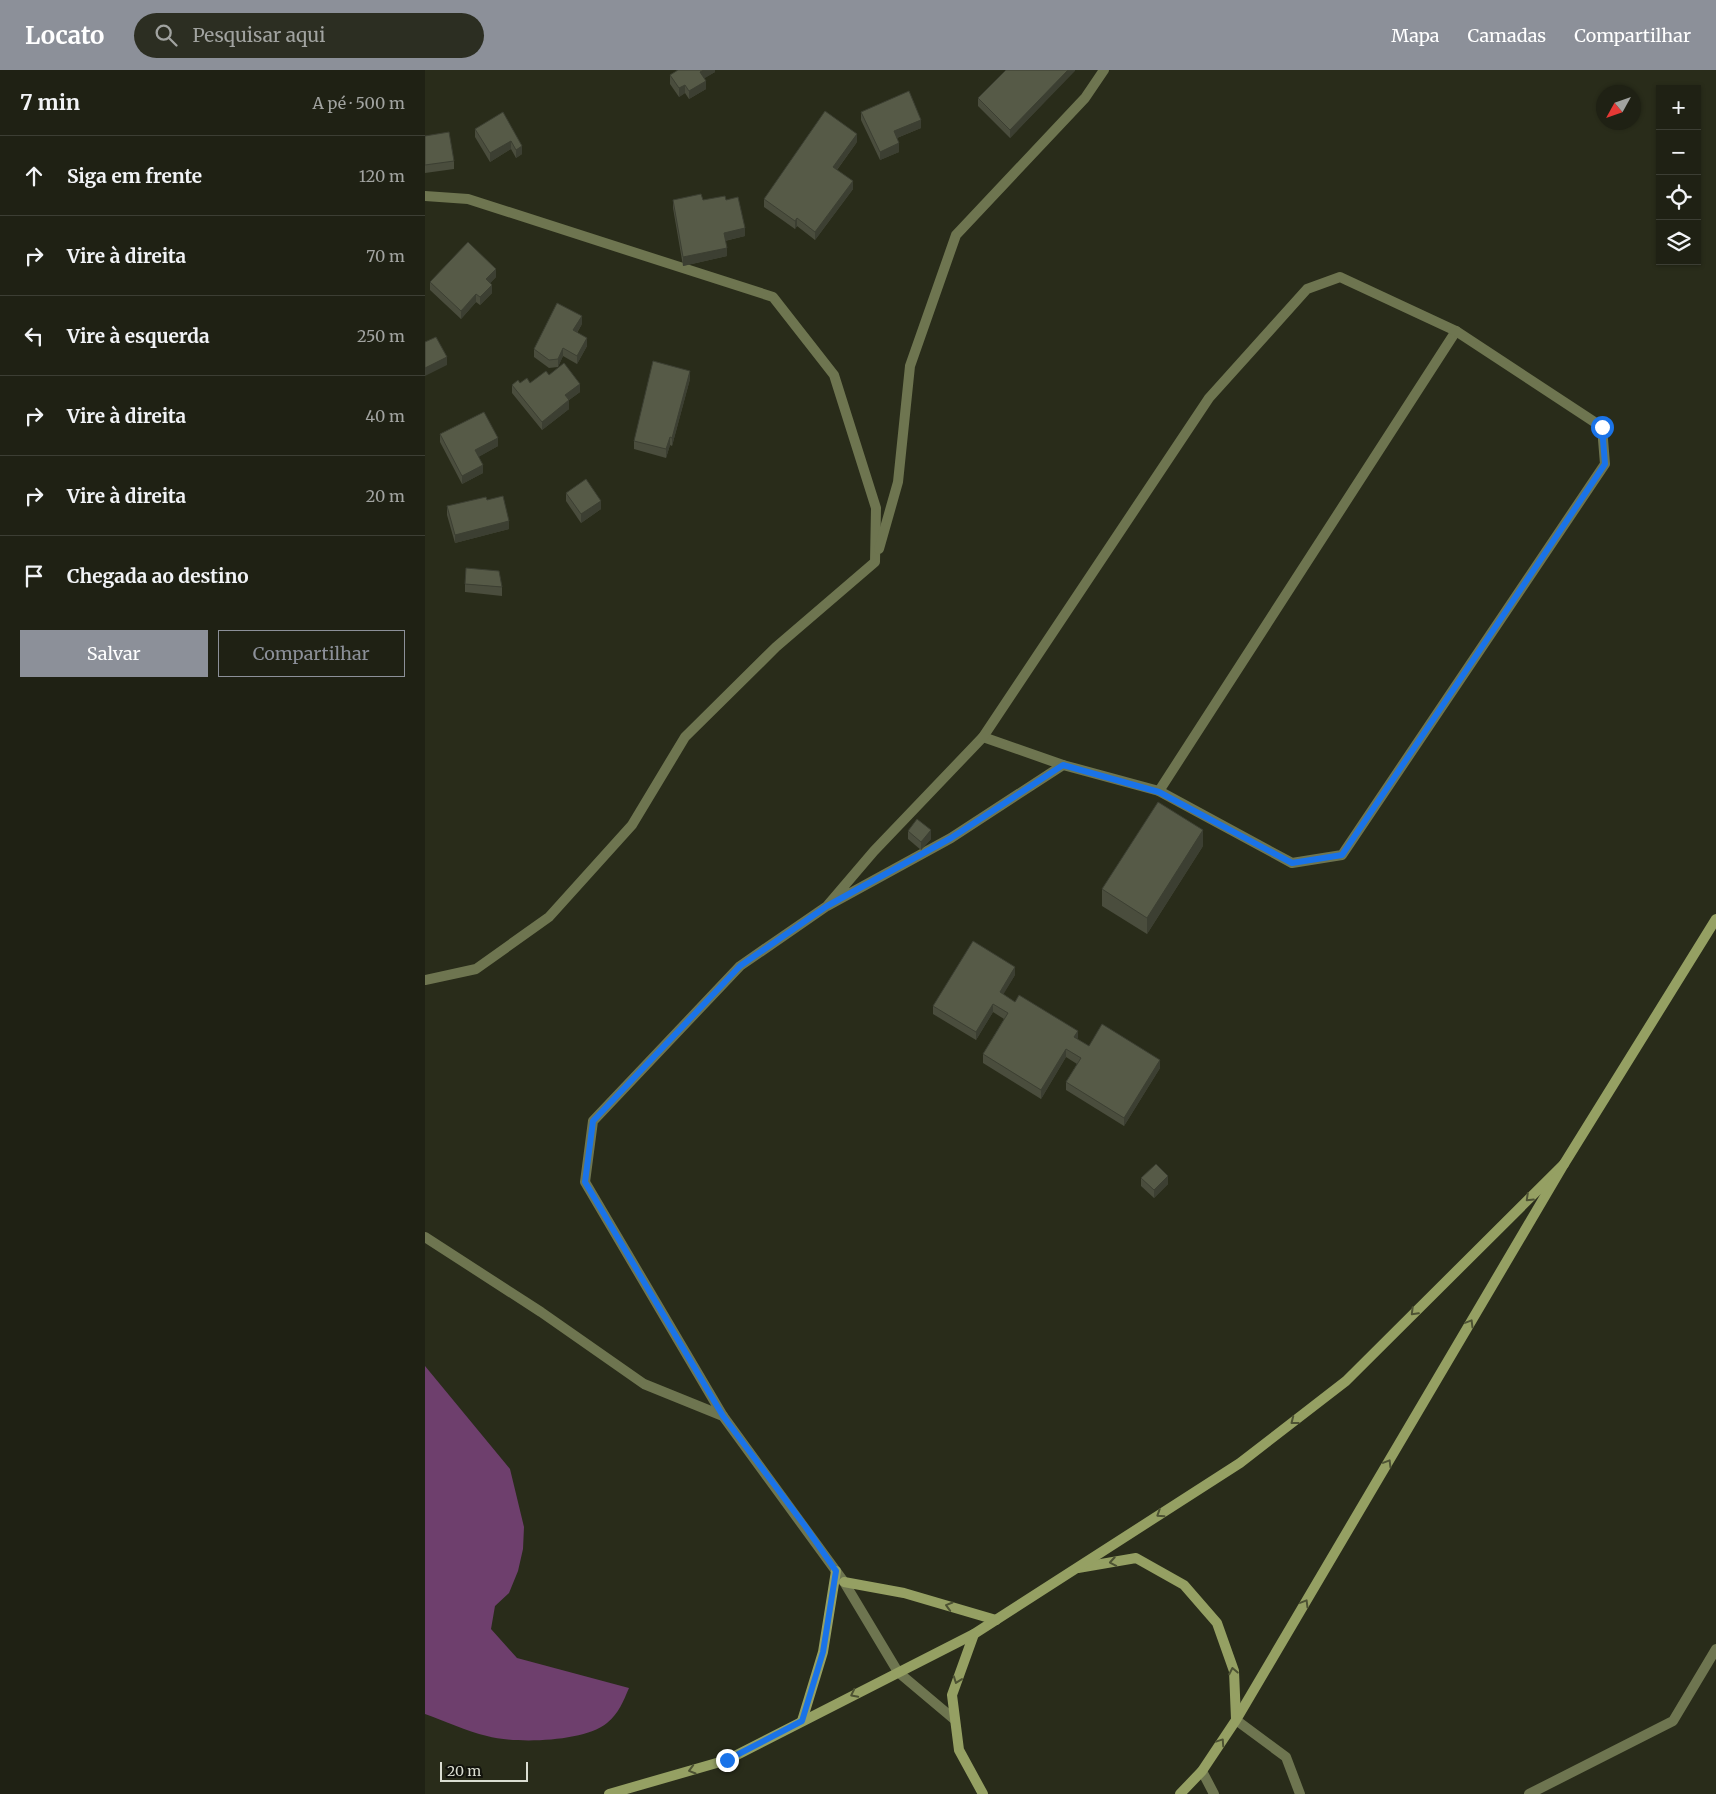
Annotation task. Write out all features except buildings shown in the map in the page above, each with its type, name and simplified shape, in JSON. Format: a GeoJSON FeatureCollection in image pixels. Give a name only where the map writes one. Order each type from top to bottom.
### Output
{"type":"FeatureCollection","features":[{"type":"Feature","properties":{"kind":"main road"},"geometry":{"type":"LineString","coordinates":[[1180,1794],[1202,1771],[1236,1720],[1564,1164],[1716,919]]}},
{"type":"Feature","properties":{"kind":"main road"},"geometry":{"type":"LineString","coordinates":[[609,1794],[727,1760],[974,1634],[1240,1462],[1345,1381],[1564,1164]]}},
{"type":"Feature","properties":{"kind":"main road"},"geometry":{"type":"LineString","coordinates":[[1073,1569],[1136,1558],[1184,1585],[1217,1623],[1234,1672],[1236,1720]]}},
{"type":"Feature","properties":{"kind":"main road"},"geometry":{"type":"LineString","coordinates":[[802,1721],[823,1652],[836,1571]]}},
{"type":"Feature","properties":{"kind":"main road"},"geometry":{"type":"LineString","coordinates":[[844,1582],[904,1593],[996,1620]]}},
{"type":"Feature","properties":{"kind":"main road"},"geometry":{"type":"LineString","coordinates":[[974,1634],[952,1695],[959,1750],[983,1794]]}},
{"type":"Feature","properties":{"kind":"street"},"geometry":{"type":"LineString","coordinates":[[425,980],[476,969],[549,917],[633,825],[685,737],[776,647],[875,562],[898,482],[909,366],[956,235],[1085,98],[1104,70]]}},
{"type":"Feature","properties":{"kind":"street"},"geometry":{"type":"LineString","coordinates":[[425,196],[468,199],[773,297],[834,376],[876,508],[875,562]]}},
{"type":"Feature","properties":{"kind":"street"},"geometry":{"type":"LineString","coordinates":[[827,906],[874,852],[983,737],[1209,398],[1307,289],[1340,277],[1456,331],[1602,427],[1605,464],[1342,855],[1292,863],[1159,792],[1063,765],[983,737]]}},
{"type":"Feature","properties":{"kind":"street"},"geometry":{"type":"LineString","coordinates":[[1159,792],[1456,331]]}},
{"type":"Feature","properties":{"kind":"street"},"geometry":{"type":"LineString","coordinates":[[955,1720],[898,1672],[844,1582],[723,1416],[585,1182],[593,1121],[740,966],[827,906],[951,838],[1063,765]]}},
{"type":"Feature","properties":{"kind":"street"},"geometry":{"type":"LineString","coordinates":[[425,1237],[541,1312],[644,1384],[723,1416]]}},
{"type":"Feature","properties":{"kind":"street"},"geometry":{"type":"LineString","coordinates":[[1529,1794],[1673,1721],[1716,1649]]}},
{"type":"Feature","properties":{"kind":"street"},"geometry":{"type":"LineString","coordinates":[[1236,1720],[1286,1757],[1300,1794]]}},
{"type":"Feature","properties":{"kind":"street"},"geometry":{"type":"LineString","coordinates":[[1202,1771],[1214,1794]]}},
{"type":"Feature","properties":{"kind":"shaded area"},"geometry":{"type":"Polygon","coordinates":[[[425,1366],[510,1469],[524,1527],[523,1549],[518,1571],[509,1593],[495,1606],[491,1629],[517,1658],[629,1688],[615,1715],[607,1723],[596,1729],[566,1738],[549,1740],[499,1739],[463,1729],[425,1714],[425,1366]]]}},
{"type":"Feature","properties":{"kind":"route"},"geometry":{"type":"LineString","coordinates":[[727,1760],[802,1721],[823,1652],[836,1571],[723,1416],[585,1182],[593,1121],[740,966],[827,906],[951,838],[1063,765],[1159,792],[1292,863],[1342,855],[1605,464],[1602,427]]}}]}
